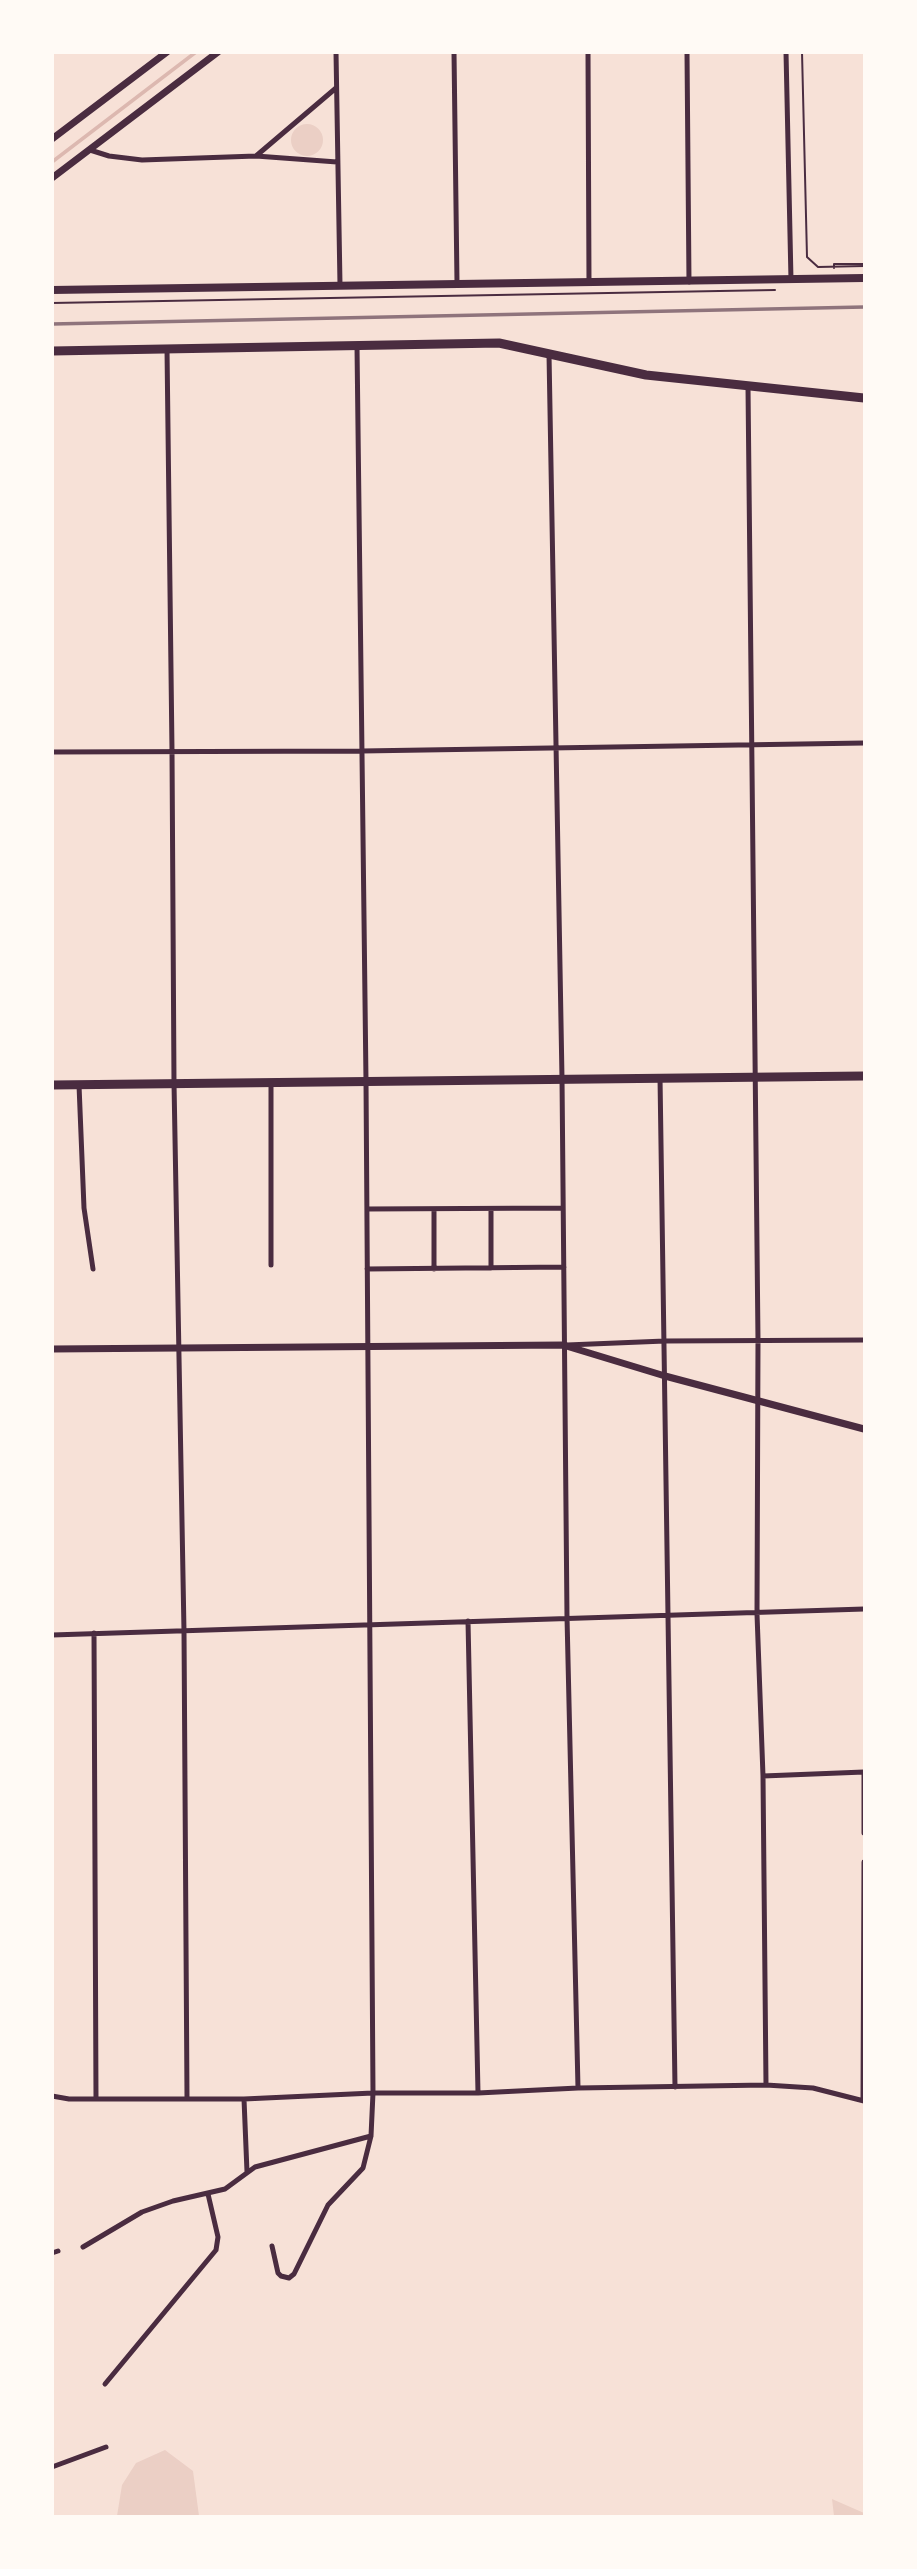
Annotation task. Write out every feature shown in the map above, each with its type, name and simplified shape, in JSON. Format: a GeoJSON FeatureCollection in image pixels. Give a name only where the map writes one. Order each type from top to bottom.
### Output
{"type":"FeatureCollection","features":[{"type":"Feature","properties":{"kind":"main road"},"geometry":{"type":"LineString","coordinates":[[52,290],[864,278]]}},
{"type":"Feature","properties":{"kind":"main road"},"geometry":{"type":"LineString","coordinates":[[52,351],[499,343],[646,375],[864,398]]}},
{"type":"Feature","properties":{"kind":"main road"},"geometry":{"type":"LineString","coordinates":[[52,1085],[864,1076]]}},
{"type":"Feature","properties":{"kind":"street"},"geometry":{"type":"LineString","coordinates":[[52,139],[167,52]]}},
{"type":"Feature","properties":{"kind":"street"},"geometry":{"type":"LineString","coordinates":[[52,178],[218,52]]}},
{"type":"Feature","properties":{"kind":"street"},"geometry":{"type":"LineString","coordinates":[[336,52],[340,285]]}},
{"type":"Feature","properties":{"kind":"street"},"geometry":{"type":"LineString","coordinates":[[454,52],[457,284]]}},
{"type":"Feature","properties":{"kind":"street"},"geometry":{"type":"LineString","coordinates":[[588,52],[589,283]]}},
{"type":"Feature","properties":{"kind":"street"},"geometry":{"type":"LineString","coordinates":[[687,52],[689,282]]}},
{"type":"Feature","properties":{"kind":"street"},"geometry":{"type":"LineString","coordinates":[[786,52],[791,279]]}},
{"type":"Feature","properties":{"kind":"street"},"geometry":{"type":"LineString","coordinates":[[256,156],[337,88]]}},
{"type":"Feature","properties":{"kind":"street"},"geometry":{"type":"LineString","coordinates":[[90,150],[109,156],[142,160],[256,156],[337,162]]}},
{"type":"Feature","properties":{"kind":"street"},"geometry":{"type":"LineString","coordinates":[[272,2246],[278,2273],[289,2277],[294,2274],[328,2205],[363,2168],[370,2136],[373,2093],[368,1269],[357,345]]}},
{"type":"Feature","properties":{"kind":"street"},"geometry":{"type":"LineString","coordinates":[[167,349],[177,1347],[184,1632],[187,2097]]}},
{"type":"Feature","properties":{"kind":"street"},"geometry":{"type":"LineString","coordinates":[[549,354],[562,1078],[567,1616],[578,2088]]}},
{"type":"Feature","properties":{"kind":"street"},"geometry":{"type":"LineString","coordinates":[[748,387],[754,744],[757,1614],[763,1776],[766,2085]]}},
{"type":"Feature","properties":{"kind":"street"},"geometry":{"type":"LineString","coordinates":[[52,752],[362,751],[864,743]]}},
{"type":"Feature","properties":{"kind":"street"},"geometry":{"type":"LineString","coordinates":[[660,1077],[675,2087]]}},
{"type":"Feature","properties":{"kind":"street"},"geometry":{"type":"LineString","coordinates":[[271,1082],[271,1265]]}},
{"type":"Feature","properties":{"kind":"street"},"geometry":{"type":"LineString","coordinates":[[79,1085],[84,1208],[93,1269]]}},
{"type":"Feature","properties":{"kind":"street"},"geometry":{"type":"LineString","coordinates":[[367,1209],[562,1208]]}},
{"type":"Feature","properties":{"kind":"street"},"geometry":{"type":"LineString","coordinates":[[434,1209],[434,1269]]}},
{"type":"Feature","properties":{"kind":"street"},"geometry":{"type":"LineString","coordinates":[[491,1209],[491,1268]]}},
{"type":"Feature","properties":{"kind":"street"},"geometry":{"type":"LineString","coordinates":[[368,1269],[564,1267]]}},
{"type":"Feature","properties":{"kind":"street"},"geometry":{"type":"LineString","coordinates":[[52,1349],[864,1340]]}},
{"type":"Feature","properties":{"kind":"street"},"geometry":{"type":"LineString","coordinates":[[563,1345],[665,1376],[864,1429]]}},
{"type":"Feature","properties":{"kind":"street"},"geometry":{"type":"LineString","coordinates":[[52,1635],[370,1626],[567,1616],[757,1614],[864,1609]]}},
{"type":"Feature","properties":{"kind":"street"},"geometry":{"type":"LineString","coordinates":[[468,1621],[478,2093]]}},
{"type":"Feature","properties":{"kind":"street"},"geometry":{"type":"LineString","coordinates":[[94,1633],[96,2099]]}},
{"type":"Feature","properties":{"kind":"street"},"geometry":{"type":"LineString","coordinates":[[763,1776],[864,1772],[864,1832]]}},
{"type":"Feature","properties":{"kind":"street"},"geometry":{"type":"LineString","coordinates":[[52,2096],[96,2099],[244,2099],[373,2093],[478,2093],[578,2088],[766,2085],[813,2088],[864,2100],[864,1862]]}},
{"type":"Feature","properties":{"kind":"street"},"geometry":{"type":"LineString","coordinates":[[244,2099],[247,2172]]}},
{"type":"Feature","properties":{"kind":"street"},"geometry":{"type":"LineString","coordinates":[[83,2247],[156,2206],[225,2189],[255,2167],[370,2136]]}},
{"type":"Feature","properties":{"kind":"street"},"geometry":{"type":"LineString","coordinates":[[105,2384],[216,2250],[218,2237],[208,2194]]}},
{"type":"Feature","properties":{"kind":"street"},"geometry":{"type":"LineString","coordinates":[[52,2468],[106,2447]]}},
{"type":"Feature","properties":{"kind":"path"},"geometry":{"type":"LineString","coordinates":[[802,52],[807,257],[818,267],[864,266]]}},
{"type":"Feature","properties":{"kind":"shaded area"},"geometry":{"type":"Polygon","coordinates":[[[307,124],[319,128],[323,140],[319,152],[307,156],[295,152],[291,140],[295,128],[307,124]]]}},
{"type":"Feature","properties":{"kind":"shaded area"},"geometry":{"type":"Polygon","coordinates":[[[165,2450],[193,2471],[199,2516],[117,2516],[122,2485],[136,2463],[165,2450]]]}},
{"type":"Feature","properties":{"kind":"shaded area"},"geometry":{"type":"Polygon","coordinates":[[[832,2499],[864,2513],[864,2516],[834,2516],[832,2499]]]}},
{"type":"Feature","properties":{"kind":"waterway"},"geometry":{"type":"LineString","coordinates":[[52,162],[196,52]]}},
{"type":"Feature","properties":{"kind":"railway"},"geometry":{"type":"LineString","coordinates":[[52,324],[864,307]]}}]}
